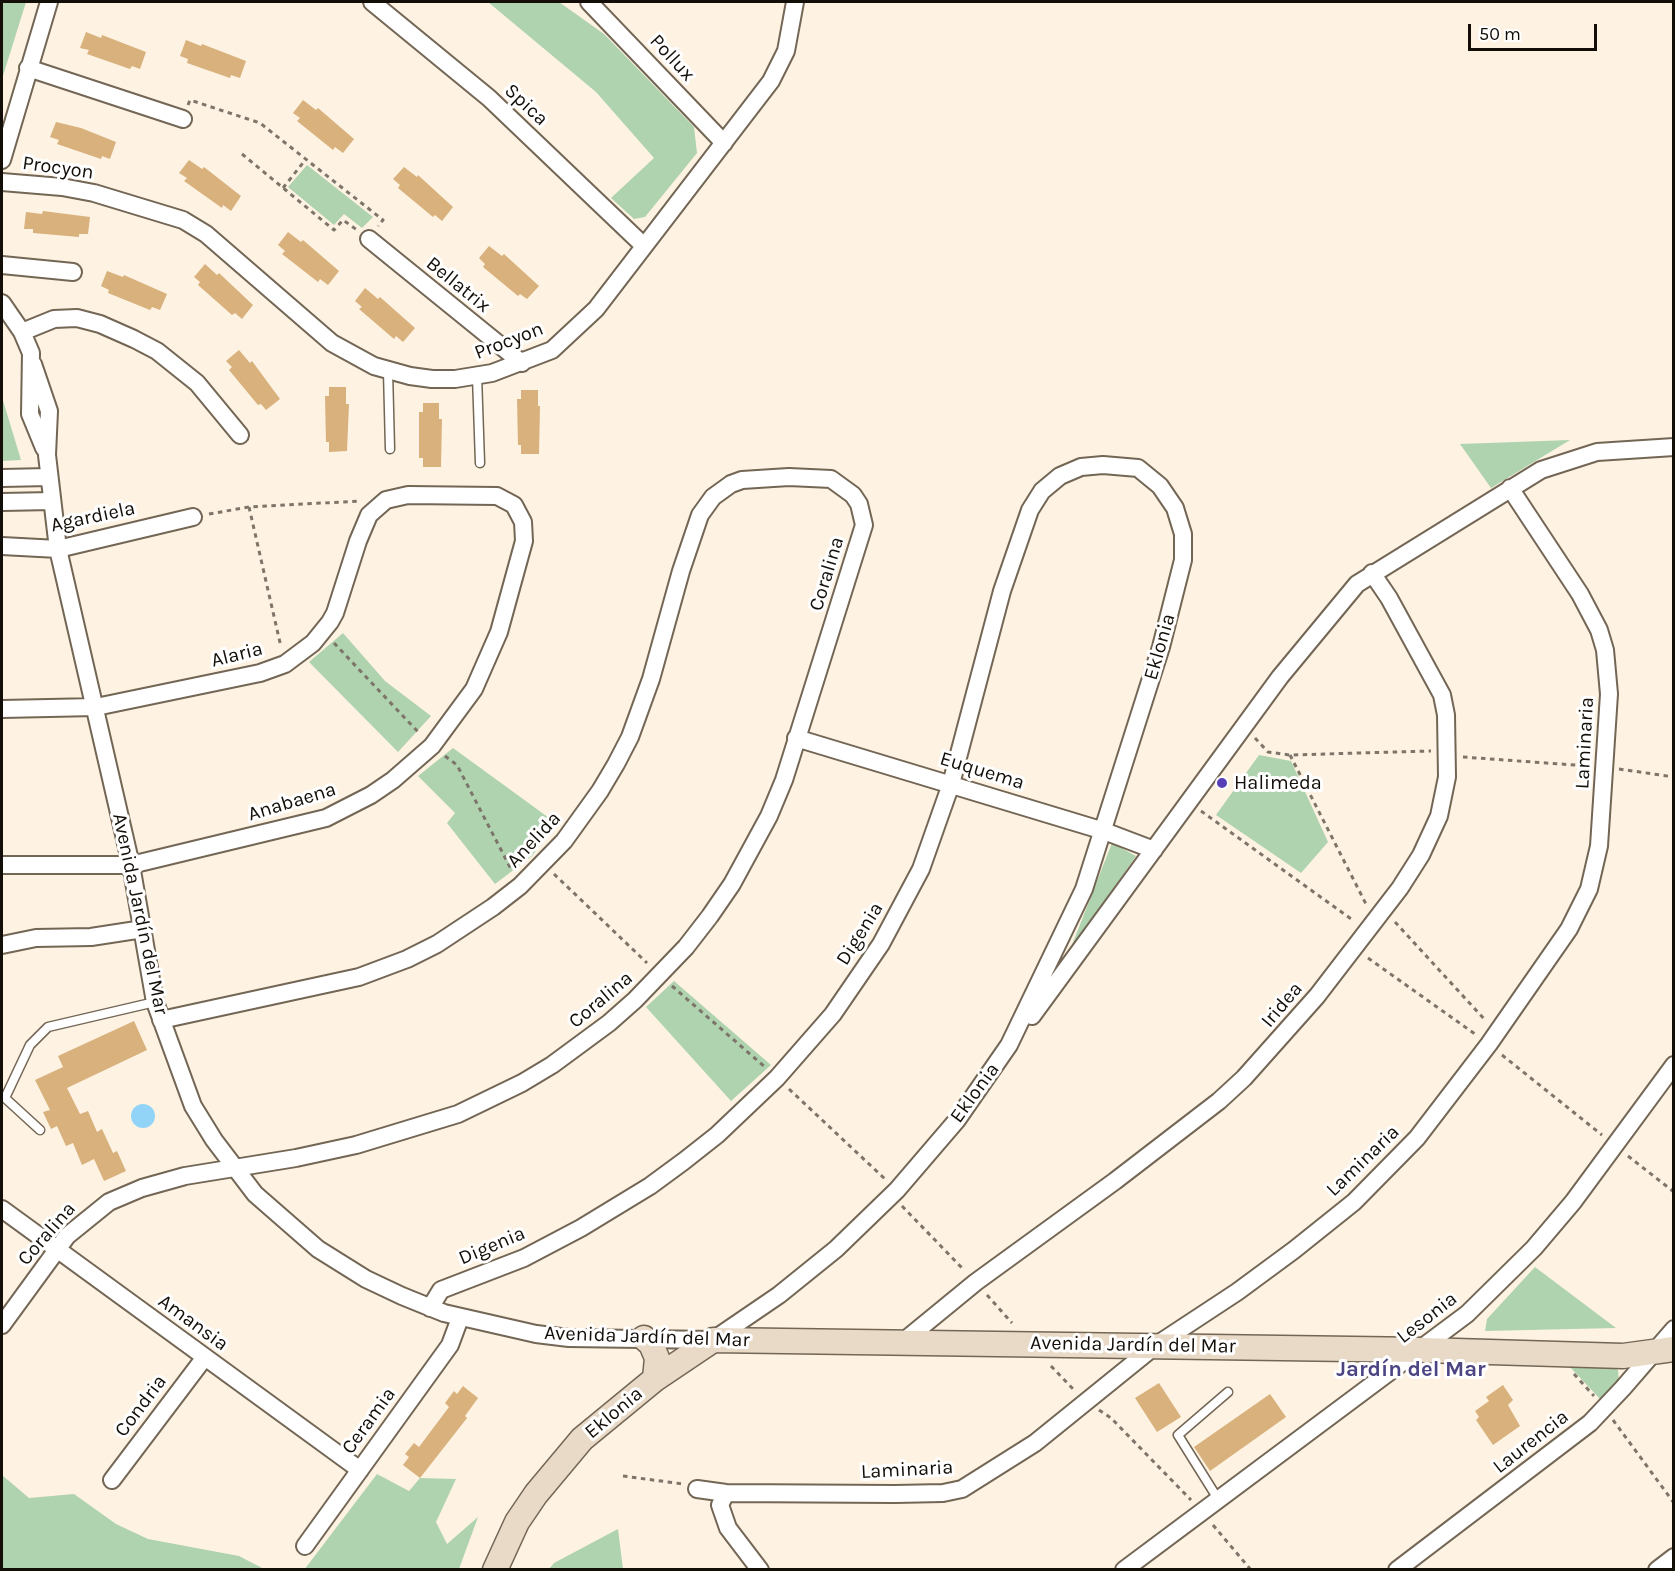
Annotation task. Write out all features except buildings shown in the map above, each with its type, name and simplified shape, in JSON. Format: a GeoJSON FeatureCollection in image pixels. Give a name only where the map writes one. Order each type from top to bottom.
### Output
{"type":"FeatureCollection","features":[{"type":"Feature","properties":{"kind":"street"},"geometry":{"type":"LineString","coordinates":[[2,160],[49,2]]}},
{"type":"Feature","properties":{"kind":"street","name":"Spica"},"geometry":{"type":"LineString","coordinates":[[372,2],[489,98],[644,246]]}},
{"type":"Feature","properties":{"kind":"street","name":"Pollux"},"geometry":{"type":"LineString","coordinates":[[589,2],[724,143]]}},
{"type":"Feature","properties":{"kind":"street","name":"Procyon"},"geometry":{"type":"LineString","coordinates":[[2,182],[62,187],[94,193],[183,220],[206,234],[332,343],[361,360],[388,371],[432,379],[477,376],[522,363],[552,350],[596,309],[780,67],[791,35],[795,2]]}},
{"type":"Feature","properties":{"kind":"street"},"geometry":{"type":"LineString","coordinates":[[28,68],[183,119]]}},
{"type":"Feature","properties":{"kind":"street","name":"Bellatrix"},"geometry":{"type":"LineString","coordinates":[[369,239],[522,363]]}},
{"type":"Feature","properties":{"kind":"street"},"geometry":{"type":"LineString","coordinates":[[2,265],[73,272]]}},
{"type":"Feature","properties":{"kind":"street","name":"Avenida Jardín del Mar"},"geometry":{"type":"LineString","coordinates":[[2,303],[22,332],[49,411],[47,455],[58,549],[131,865],[160,1020],[193,1106],[235,1169],[270,1208],[318,1249],[366,1279],[430,1308],[460,1318],[536,1334],[569,1338],[904,1341],[1423,1350],[1623,1356],[1664,1351]]}},
{"type":"Feature","properties":{"kind":"street"},"geometry":{"type":"LineString","coordinates":[[22,332],[54,319],[77,318],[100,324],[134,339],[157,351],[197,383],[213,399],[240,435]]}},
{"type":"Feature","properties":{"kind":"street"},"geometry":{"type":"LineString","coordinates":[[1009,1045],[1189,803],[1244,725],[1340,601],[1357,584],[1541,470],[1577,457],[1619,449],[1674,447]]}},
{"type":"Feature","properties":{"kind":"street","name":"Digenia"},"geometry":{"type":"LineString","coordinates":[[430,1308],[441,1290],[524,1258],[581,1228],[650,1186],[717,1136],[777,1078],[832,1014],[881,944],[921,869],[951,784],[1002,591],[1035,500],[1050,482],[1081,467],[1104,465],[1138,468]]}},
{"type":"Feature","properties":{"kind":"street","name":"Eklonia"},"geometry":{"type":"LineString","coordinates":[[495,1569],[517,1522],[555,1470],[597,1425],[655,1379],[807,1274],[891,1196],[957,1120],[1009,1045],[1084,889],[1161,647],[1183,560],[1183,534],[1175,508],[1161,486],[1138,468]]}},
{"type":"Feature","properties":{"kind":"street"},"geometry":{"type":"LineString","coordinates":[[2,478],[49,477]]}},
{"type":"Feature","properties":{"kind":"street","name":"Coralina"},"geometry":{"type":"LineString","coordinates":[[2,1325],[57,1250],[87,1218],[125,1194],[185,1176],[235,1169],[390,1136],[458,1114],[552,1065],[609,1023],[660,976],[710,916],[752,851],[784,780],[864,525],[862,514],[853,495],[831,479],[789,477],[742,480]]}},
{"type":"Feature","properties":{"kind":"street","name":"Anelida"},"geometry":{"type":"LineString","coordinates":[[160,1020],[335,984],[407,959],[466,927],[502,900],[543,863],[564,841],[600,791],[630,737],[651,680],[681,571],[700,515],[721,490],[742,480]]}},
{"type":"Feature","properties":{"kind":"street","name":"Laminaria"},"geometry":{"type":"LineString","coordinates":[[697,1489],[726,1493],[895,1494],[943,1493],[962,1489],[1035,1443],[1155,1346],[1237,1292],[1354,1202],[1417,1138],[1493,1038],[1569,929],[1589,889],[1599,846],[1606,767],[1609,683],[1599,630],[1580,594],[1510,488]]}},
{"type":"Feature","properties":{"kind":"street","name":"Anabaena"},"geometry":{"type":"LineString","coordinates":[[2,865],[131,865],[272,833],[326,818],[349,807],[386,785],[432,746],[461,710],[485,668],[499,632],[524,541],[523,522],[513,505],[497,496],[408,495],[386,500]]}},
{"type":"Feature","properties":{"kind":"street","name":"Alaria"},"geometry":{"type":"LineString","coordinates":[[2,709],[96,707],[260,673],[285,664],[313,643],[330,622],[369,515],[386,500]]}},
{"type":"Feature","properties":{"kind":"street"},"geometry":{"type":"LineString","coordinates":[[2,502],[51,501]]}},
{"type":"Feature","properties":{"kind":"street","name":"Agardiela"},"geometry":{"type":"LineString","coordinates":[[2,546],[58,549],[193,517]]}},
{"type":"Feature","properties":{"kind":"street","name":"Iridea"},"geometry":{"type":"LineString","coordinates":[[904,1341],[976,1282],[1219,1101],[1290,1030],[1383,910],[1421,855],[1431,836],[1444,797],[1449,756],[1442,695],[1389,598],[1372,573]]}},
{"type":"Feature","properties":{"kind":"street","name":"Euquema"},"geometry":{"type":"LineString","coordinates":[[796,738],[1104,831],[1154,850]]}},
{"type":"Feature","properties":{"kind":"street"},"geometry":{"type":"LineString","coordinates":[[2,945],[36,938],[91,937],[143,929]]}},
{"type":"Feature","properties":{"kind":"street","name":"Lesonia"},"geometry":{"type":"LineString","coordinates":[[1124,1569],[1423,1350],[1467,1314],[1534,1248],[1674,1065]]}},
{"type":"Feature","properties":{"kind":"street","name":"Amansia"},"geometry":{"type":"LineString","coordinates":[[2,1209],[360,1470]]}},
{"type":"Feature","properties":{"kind":"street","name":"Ceramia"},"geometry":{"type":"LineString","coordinates":[[305,1546],[450,1345],[460,1318]]}},
{"type":"Feature","properties":{"kind":"street","name":"Laurencia"},"geometry":{"type":"LineString","coordinates":[[1397,1569],[1538,1463],[1604,1408],[1664,1351],[1674,1329]]}},
{"type":"Feature","properties":{"kind":"street"},"geometry":{"type":"LineString","coordinates":[[644,1338],[651,1344],[657,1358],[655,1379]]}},
{"type":"Feature","properties":{"kind":"street","name":"Condria"},"geometry":{"type":"LineString","coordinates":[[112,1480],[205,1357]]}},
{"type":"Feature","properties":{"kind":"street"},"geometry":{"type":"LineString","coordinates":[[726,1493],[720,1505],[728,1528],[760,1569]]}},
{"type":"Feature","properties":{"kind":"street"},"geometry":{"type":"LineString","coordinates":[[1657,1569],[1674,1557]]}},
{"type":"Feature","properties":{"kind":"lane"},"geometry":{"type":"LineString","coordinates":[[388,371],[390,448]]}},
{"type":"Feature","properties":{"kind":"lane"},"geometry":{"type":"LineString","coordinates":[[477,376],[480,463]]}},
{"type":"Feature","properties":{"kind":"lane"},"geometry":{"type":"LineString","coordinates":[[40,1130],[6,1098],[30,1045],[48,1028],[155,1002]]}},
{"type":"Feature","properties":{"kind":"lane"},"geometry":{"type":"LineString","coordinates":[[1218,1499],[1178,1435],[1228,1392]]}},
{"type":"Feature","properties":{"kind":"path"},"geometry":{"type":"LineString","coordinates":[[183,119],[190,100],[260,123],[383,220],[369,239],[343,220],[334,230],[242,154]]}},
{"type":"Feature","properties":{"kind":"path"},"geometry":{"type":"LineString","coordinates":[[283,188],[307,158]]}},
{"type":"Feature","properties":{"kind":"path"},"geometry":{"type":"LineString","coordinates":[[193,517],[249,507],[386,500]]}},
{"type":"Feature","properties":{"kind":"path"},"geometry":{"type":"LineString","coordinates":[[249,507],[285,664]]}},
{"type":"Feature","properties":{"kind":"path"},"geometry":{"type":"LineString","coordinates":[[1244,725],[1268,752],[1290,755],[1436,751],[1449,756],[1606,767],[1674,777]]}},
{"type":"Feature","properties":{"kind":"path"},"geometry":{"type":"LineString","coordinates":[[1290,755],[1367,906],[1383,910],[1493,1038],[1614,1145],[1674,1192]]}},
{"type":"Feature","properties":{"kind":"path"},"geometry":{"type":"LineString","coordinates":[[1189,803],[1366,929]]}},
{"type":"Feature","properties":{"kind":"path"},"geometry":{"type":"LineString","coordinates":[[543,863],[660,976]]}},
{"type":"Feature","properties":{"kind":"path"},"geometry":{"type":"LineString","coordinates":[[1373,949],[1367,957],[1493,1038]]}},
{"type":"Feature","properties":{"kind":"path"},"geometry":{"type":"LineString","coordinates":[[891,1196],[976,1282]]}},
{"type":"Feature","properties":{"kind":"path"},"geometry":{"type":"LineString","coordinates":[[1556,1354],[1604,1408],[1674,1503]]}},
{"type":"Feature","properties":{"kind":"path"},"geometry":{"type":"LineString","coordinates":[[1085,1401],[1112,1418],[1201,1511],[1251,1569]]}},
{"type":"Feature","properties":{"kind":"path"},"geometry":{"type":"LineString","coordinates":[[623,1476],[686,1485],[697,1489]]}},
{"type":"Feature","properties":{"kind":"green space"},"geometry":{"type":"Polygon","coordinates":[[[2,2],[26,2],[2,79],[2,2]]]}},
{"type":"Feature","properties":{"kind":"green space"},"geometry":{"type":"Polygon","coordinates":[[[488,2],[559,2],[604,34],[694,127],[697,153],[645,217],[634,219],[611,198],[654,158],[596,92],[488,2]]]}},
{"type":"Feature","properties":{"kind":"green space"},"geometry":{"type":"Polygon","coordinates":[[[307,165],[373,217],[362,228],[344,214],[334,225],[288,187],[307,165]]]}},
{"type":"Feature","properties":{"kind":"green space"},"geometry":{"type":"Polygon","coordinates":[[[2,397],[21,460],[2,461],[2,397]]]}},
{"type":"Feature","properties":{"kind":"green space"},"geometry":{"type":"Polygon","coordinates":[[[1570,440],[1491,488],[1460,444],[1570,440]]]}},
{"type":"Feature","properties":{"kind":"green space"},"geometry":{"type":"Polygon","coordinates":[[[343,633],[385,681],[431,716],[398,752],[309,662],[343,633]]]}},
{"type":"Feature","properties":{"kind":"green space"},"geometry":{"type":"Polygon","coordinates":[[[453,748],[556,823],[532,856],[495,884],[447,823],[455,813],[418,776],[453,748]]]}},
{"type":"Feature","properties":{"kind":"green space"},"geometry":{"type":"Polygon","coordinates":[[[1259,755],[1291,761],[1328,842],[1301,873],[1216,815],[1259,755]]]}},
{"type":"Feature","properties":{"kind":"green space"},"geometry":{"type":"Polygon","coordinates":[[[1112,843],[1136,856],[1070,950],[1112,843]]]}},
{"type":"Feature","properties":{"kind":"green space"},"geometry":{"type":"Polygon","coordinates":[[[674,981],[771,1065],[731,1101],[646,1007],[674,981]]]}},
{"type":"Feature","properties":{"kind":"green space"},"geometry":{"type":"Polygon","coordinates":[[[1535,1267],[1616,1328],[1485,1331],[1487,1319],[1535,1267]]]}},
{"type":"Feature","properties":{"kind":"green space"},"geometry":{"type":"Polygon","coordinates":[[[1613,1365],[1618,1370],[1619,1382],[1601,1400],[1569,1366],[1613,1365]]]}},
{"type":"Feature","properties":{"kind":"green space"},"geometry":{"type":"Polygon","coordinates":[[[377,1474],[409,1491],[420,1478],[456,1479],[436,1522],[447,1544],[478,1517],[459,1569],[304,1570],[377,1474]]]}},
{"type":"Feature","properties":{"kind":"green space"},"geometry":{"type":"Polygon","coordinates":[[[2,1475],[29,1498],[74,1494],[116,1524],[148,1539],[239,1556],[264,1569],[2,1569],[2,1475]]]}},
{"type":"Feature","properties":{"kind":"green space"},"geometry":{"type":"Polygon","coordinates":[[[618,1529],[623,1569],[549,1569],[554,1563],[618,1529]]]}},
{"type":"Feature","properties":{"kind":"water"},"geometry":{"type":"Polygon","coordinates":[[[143,1104],[152,1107],[155,1116],[152,1125],[143,1128],[134,1125],[131,1116],[134,1107],[143,1104]]]}},
{"type":"Feature","properties":{"kind":"place","name":"Halimeda"},"geometry":{"type":"Point","coordinates":[1222,783]}},
{"type":"Feature","properties":{"kind":"district","name":"Jardín del Mar"},"geometry":{"type":"Point","coordinates":[1411,1370]}}]}
